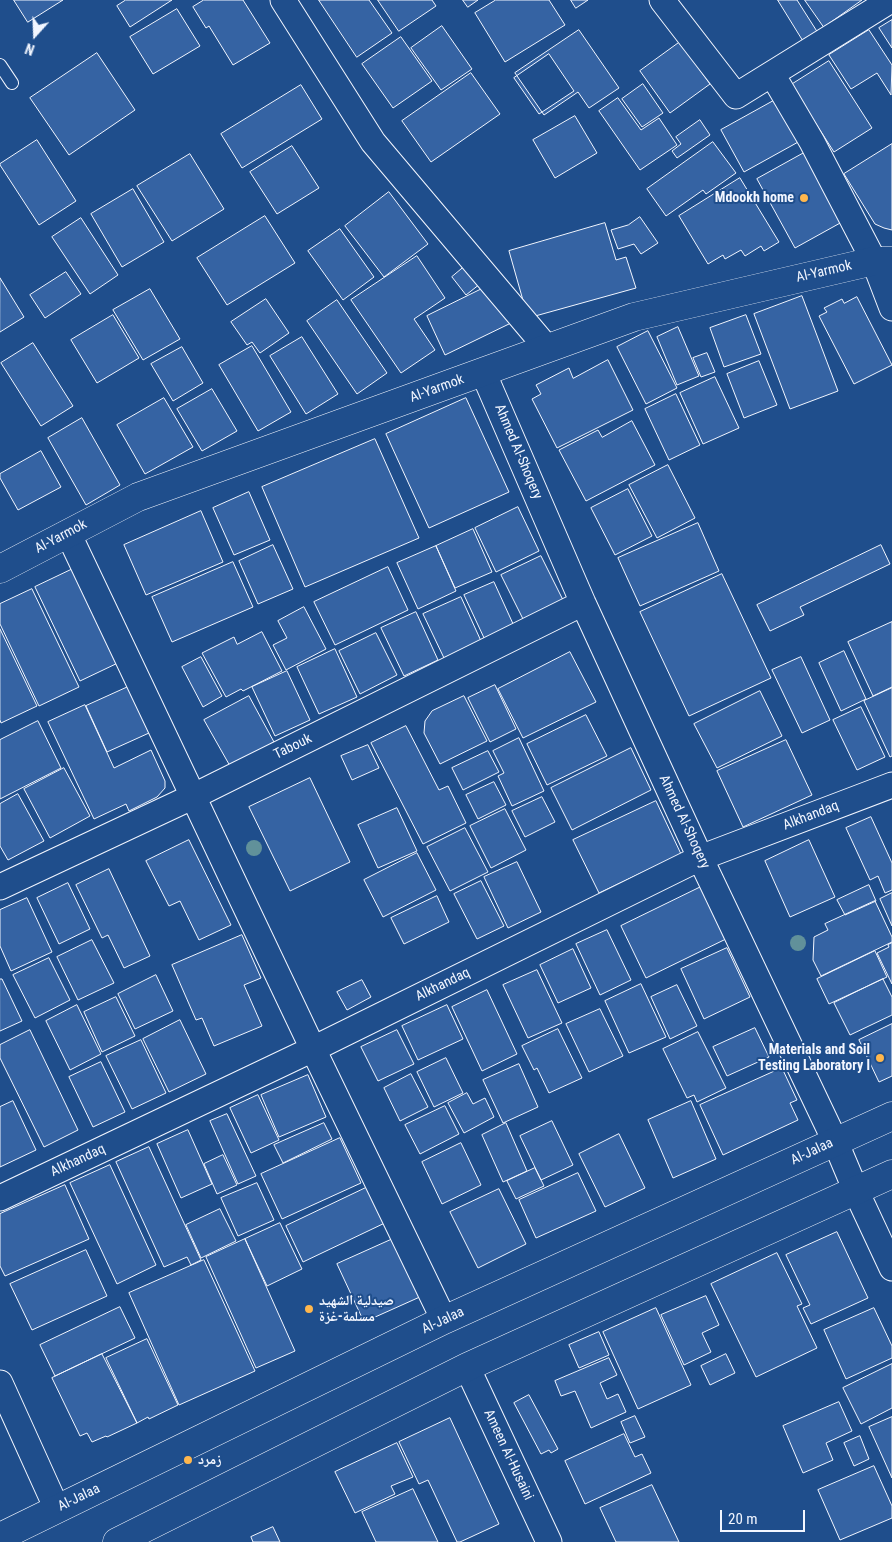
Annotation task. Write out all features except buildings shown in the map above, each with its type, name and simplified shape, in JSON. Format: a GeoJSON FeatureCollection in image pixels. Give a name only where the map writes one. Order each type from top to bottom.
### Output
{"type":"FeatureCollection","features":[{"type":"Feature","properties":{"kind":"main road","name":"Al-Yarmok"},"geometry":{"type":"LineString","coordinates":[[0,569],[138,497],[634,317],[883,261]]}},
{"type":"Feature","properties":{"kind":"main road","name":"Al-Jalaa"},"geometry":{"type":"LineString","coordinates":[[0,1536],[444,1320],[892,1116]]}},
{"type":"Feature","properties":{"kind":"main road"},"geometry":{"type":"LineString","coordinates":[[117,1542],[467,1368],[892,1174]]}},
{"type":"Feature","properties":{"kind":"street"},"geometry":{"type":"LineString","coordinates":[[283,0],[373,142],[547,348]]}},
{"type":"Feature","properties":{"kind":"street"},"geometry":{"type":"LineString","coordinates":[[662,0],[736,96],[891,0]]}},
{"type":"Feature","properties":{"kind":"street"},"geometry":{"type":"LineString","coordinates":[[772,74],[883,261],[892,308]]}},
{"type":"Feature","properties":{"kind":"street","name":"Ahmed Al-Shoqery"},"geometry":{"type":"LineString","coordinates":[[483,372],[583,603],[700,858],[835,1141],[892,1268]]}},
{"type":"Feature","properties":{"kind":"street"},"geometry":{"type":"LineString","coordinates":[[68,533],[444,1320]]}},
{"type":"Feature","properties":{"kind":"street","name":"Tabouk"},"geometry":{"type":"LineString","coordinates":[[0,886],[194,796],[583,603]]}},
{"type":"Feature","properties":{"kind":"street","name":"Alkhandaq"},"geometry":{"type":"LineString","coordinates":[[0,1198],[313,1049],[700,858],[892,785]]}},
{"type":"Feature","properties":{"kind":"street","name":"Ameen Al-Husaini"},"geometry":{"type":"LineString","coordinates":[[467,1368],[548,1542]]}},
{"type":"Feature","properties":{"kind":"street"},"geometry":{"type":"LineString","coordinates":[[0,1383],[57,1509]]}},
{"type":"Feature","properties":{"kind":"lane"},"geometry":{"type":"LineString","coordinates":[[0,65],[12,83]]}},
{"type":"Feature","properties":{"kind":"place","name":"Mdookh home"},"geometry":{"type":"Point","coordinates":[804,198]}},
{"type":"Feature","properties":{"kind":"place","name":"Materials and Soil Testing Laboratory l"},"geometry":{"type":"Point","coordinates":[880,1058]}},
{"type":"Feature","properties":{"kind":"place","name":"صيدلية الشهيد مسلمة-غزة"},"geometry":{"type":"Point","coordinates":[309,1309]}},
{"type":"Feature","properties":{"kind":"place","name":"زمرد"},"geometry":{"type":"Point","coordinates":[188,1460]}}]}
